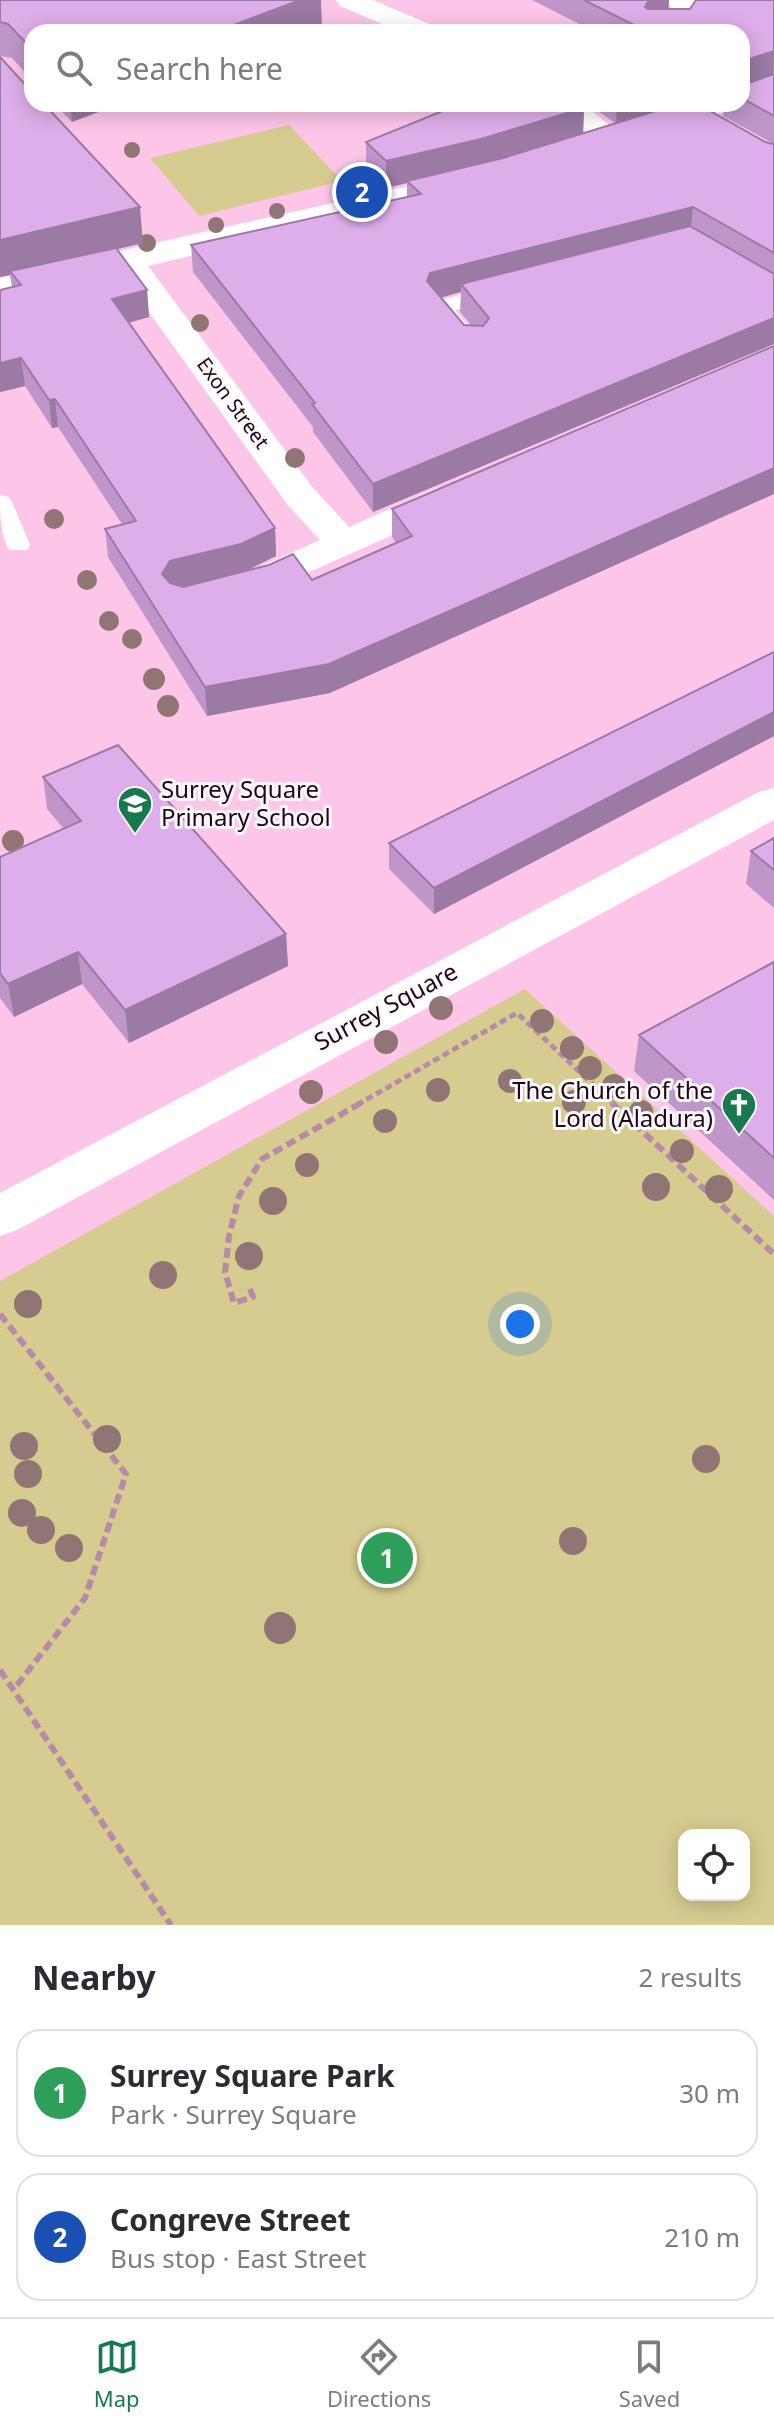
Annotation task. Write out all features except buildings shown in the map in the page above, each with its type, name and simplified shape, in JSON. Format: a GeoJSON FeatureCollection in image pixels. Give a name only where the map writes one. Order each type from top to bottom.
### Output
{"type":"FeatureCollection","features":[{"type":"Feature","properties":{"kind":"street"},"geometry":{"type":"LineString","coordinates":[[350,0],[406,24]]}},
{"type":"Feature","properties":{"kind":"street"},"geometry":{"type":"LineString","coordinates":[[680,0],[685,6],[685,17],[680,24]]}},
{"type":"Feature","properties":{"kind":"street"},"geometry":{"type":"LineString","coordinates":[[575,112],[611,138]]}},
{"type":"Feature","properties":{"kind":"street"},"geometry":{"type":"LineString","coordinates":[[581,147],[711,115]]}},
{"type":"Feature","properties":{"kind":"street"},"geometry":{"type":"LineString","coordinates":[[0,288],[490,176]]}},
{"type":"Feature","properties":{"kind":"street","name":"Exon Street"},"geometry":{"type":"LineString","coordinates":[[128,261],[300,496],[342,542]]}},
{"type":"Feature","properties":{"kind":"street"},"geometry":{"type":"LineString","coordinates":[[215,594],[257,583],[342,542],[471,487]]}},
{"type":"Feature","properties":{"kind":"street","name":"Surrey Square"},"geometry":{"type":"LineString","coordinates":[[0,1216],[774,802]]}},
{"type":"Feature","properties":{"kind":"lane"},"geometry":{"type":"LineString","coordinates":[[474,346],[440,307],[528,284]]}},
{"type":"Feature","properties":{"kind":"lane"},"geometry":{"type":"LineString","coordinates":[[0,502],[18,545]]}},
{"type":"Feature","properties":{"kind":"path"},"geometry":{"type":"LineString","coordinates":[[250,1289],[253,1297],[234,1303],[225,1272],[239,1196],[262,1159],[517,1013],[774,1254]]}},
{"type":"Feature","properties":{"kind":"path"},"geometry":{"type":"LineString","coordinates":[[0,1314],[126,1474],[85,1598],[14,1689]]}},
{"type":"Feature","properties":{"kind":"path"},"geometry":{"type":"LineString","coordinates":[[0,1670],[171,1925]]}},
{"type":"Feature","properties":{"kind":"shaded area"},"geometry":{"type":"Polygon","coordinates":[[[289,125],[342,181],[199,216],[150,158],[289,125]]]}},
{"type":"Feature","properties":{"kind":"shaded area"},"geometry":{"type":"Polygon","coordinates":[[[525,989],[774,1216],[774,1925],[0,1925],[0,1281],[525,989]]]}},
{"type":"Feature","properties":{"kind":"place","name":"Congreve Street"},"geometry":{"type":"Point","coordinates":[362,192]}},
{"type":"Feature","properties":{"kind":"place","name":"Surrey Square Primary School"},"geometry":{"type":"Point","coordinates":[135,835]}},
{"type":"Feature","properties":{"kind":"place","name":"The Church of the Lord (Aladura)"},"geometry":{"type":"Point","coordinates":[739,1136]}},
{"type":"Feature","properties":{"kind":"place","name":"Surrey Square Park"},"geometry":{"type":"Point","coordinates":[387,1558]}}]}
